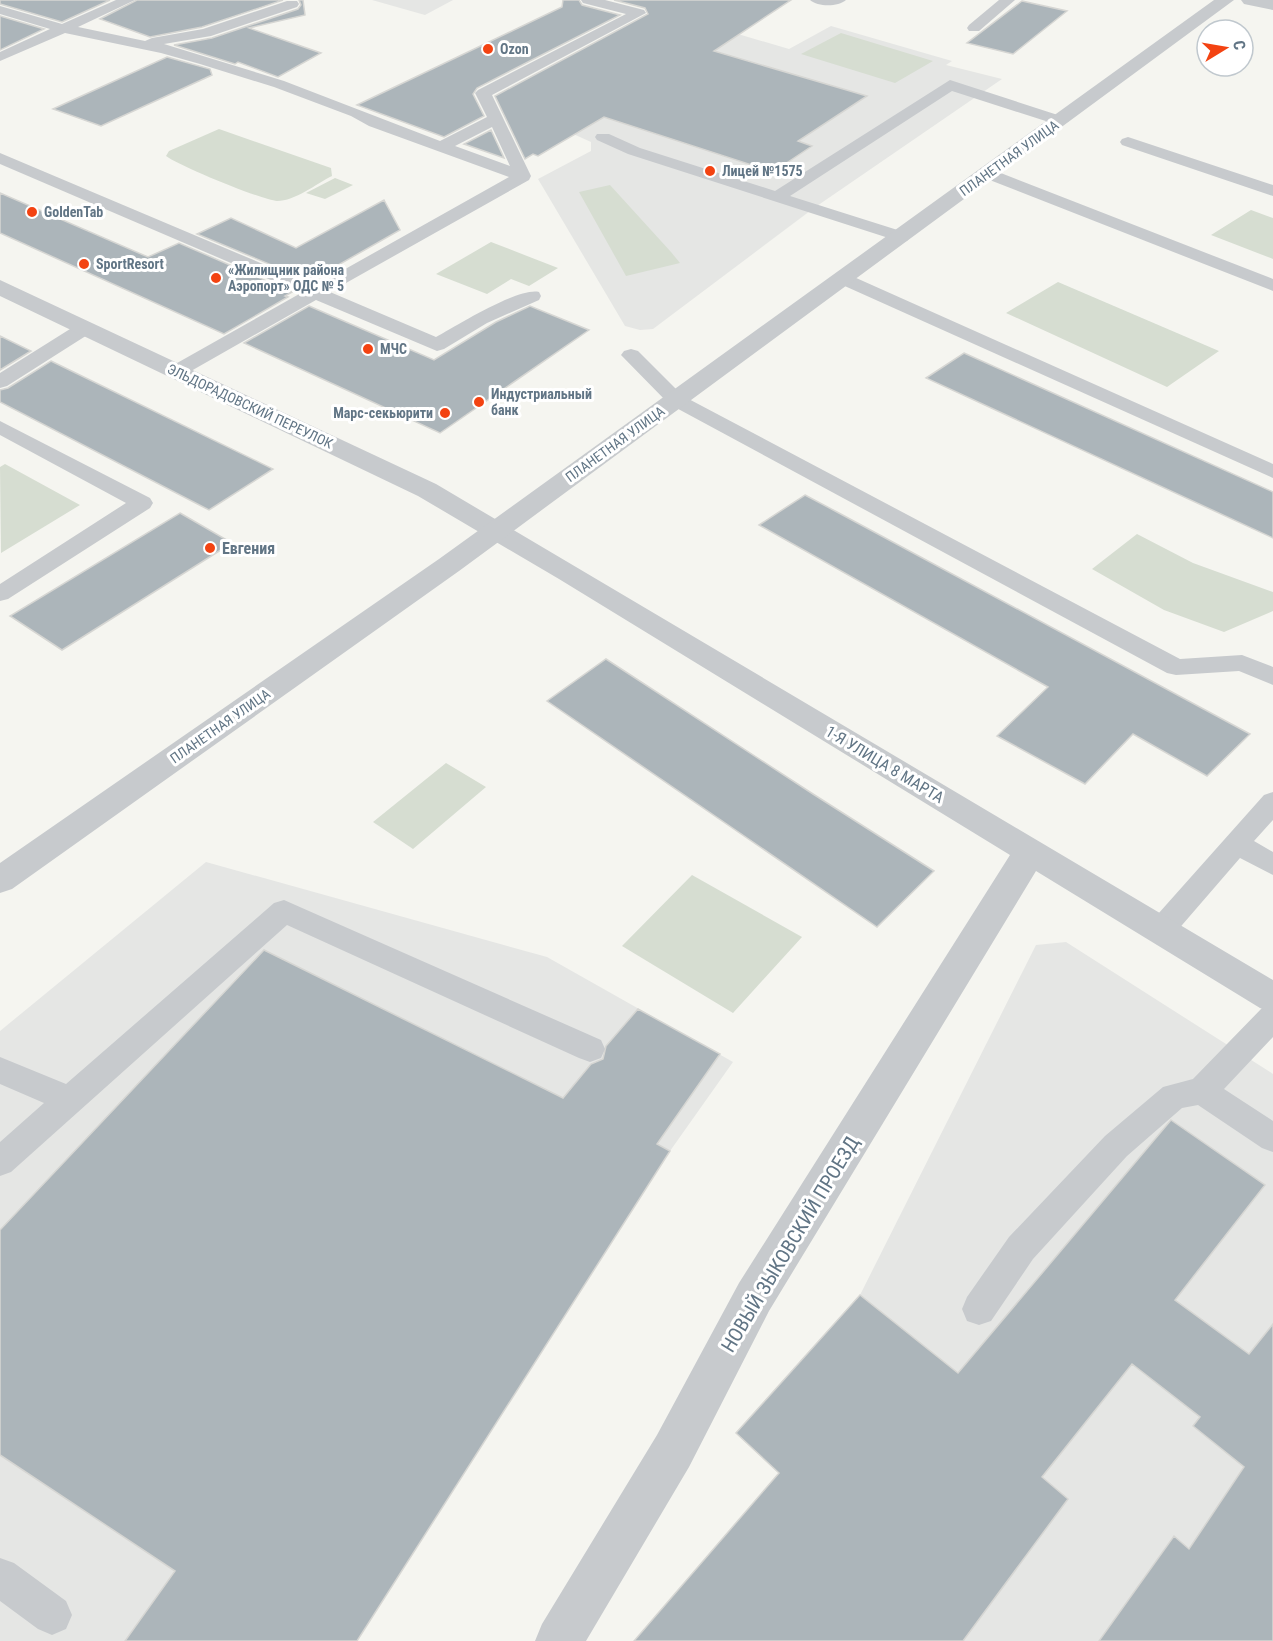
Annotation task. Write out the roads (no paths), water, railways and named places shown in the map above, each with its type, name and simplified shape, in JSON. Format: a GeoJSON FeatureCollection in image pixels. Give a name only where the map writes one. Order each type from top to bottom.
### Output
{"type":"FeatureCollection","features":[{"type":"Feature","properties":{"kind":"street","name":"ПЛАНЕТНАЯ УЛИЦА"},"geometry":{"type":"LineString","coordinates":[[0,880],[496,531],[1226,0]]}},
{"type":"Feature","properties":{"kind":"street"},"geometry":{"type":"LineString","coordinates":[[1250,0],[1273,5]]}},
{"type":"Feature","properties":{"kind":"street","name":"ЭЛЬДОРАДОВСКИЙ ПЕРЕУЛОК"},"geometry":{"type":"LineString","coordinates":[[0,287],[427,490],[496,531]]}},
{"type":"Feature","properties":{"kind":"street","name":"1-Я УЛИЦА 8 МАРТА"},"geometry":{"type":"LineString","coordinates":[[496,531],[1273,998]]}},
{"type":"Feature","properties":{"kind":"street","name":"НОВЫЙ ЗЫКОВСКИЙ ПРОЕЗД"},"geometry":{"type":"LineString","coordinates":[[560,1641],[673,1451],[754,1297],[1030,852]]}},
{"type":"Feature","properties":{"kind":"lane"},"geometry":{"type":"LineString","coordinates":[[0,57],[128,0]]}},
{"type":"Feature","properties":{"kind":"lane"},"geometry":{"type":"LineString","coordinates":[[523,176],[483,93],[639,13],[588,0]]}},
{"type":"Feature","properties":{"kind":"lane"},"geometry":{"type":"LineString","coordinates":[[817,0],[839,0]]}},
{"type":"Feature","properties":{"kind":"lane"},"geometry":{"type":"LineString","coordinates":[[974,28],[1008,0]]}},
{"type":"Feature","properties":{"kind":"lane"},"geometry":{"type":"LineString","coordinates":[[139,44],[206,33],[292,4]]}},
{"type":"Feature","properties":{"kind":"lane"},"geometry":{"type":"LineString","coordinates":[[0,10],[64,30],[164,49],[279,84],[357,113],[375,123],[523,176]]}},
{"type":"Feature","properties":{"kind":"lane"},"geometry":{"type":"LineString","coordinates":[[777,197],[950,85],[1061,121]]}},
{"type":"Feature","properties":{"kind":"lane"},"geometry":{"type":"LineString","coordinates":[[442,146],[496,119]]}},
{"type":"Feature","properties":{"kind":"lane"},"geometry":{"type":"LineString","coordinates":[[603,137],[634,151],[901,237]]}},
{"type":"Feature","properties":{"kind":"lane"},"geometry":{"type":"LineString","coordinates":[[1128,142],[1273,191]]}},
{"type":"Feature","properties":{"kind":"lane"},"geometry":{"type":"LineString","coordinates":[[0,158],[437,345],[480,319],[532,296]]}},
{"type":"Feature","properties":{"kind":"lane"},"geometry":{"type":"LineString","coordinates":[[1253,184],[1273,172]]}},
{"type":"Feature","properties":{"kind":"lane"},"geometry":{"type":"LineString","coordinates":[[988,173],[1273,285]]}},
{"type":"Feature","properties":{"kind":"lane"},"geometry":{"type":"LineString","coordinates":[[177,371],[523,176]]}},
{"type":"Feature","properties":{"kind":"lane"},"geometry":{"type":"LineString","coordinates":[[844,279],[1273,472]]}},
{"type":"Feature","properties":{"kind":"lane"},"geometry":{"type":"LineString","coordinates":[[0,382],[85,328]]}},
{"type":"Feature","properties":{"kind":"lane"},"geometry":{"type":"LineString","coordinates":[[631,355],[675,400],[1176,667],[1242,663],[1273,677]]}},
{"type":"Feature","properties":{"kind":"lane"},"geometry":{"type":"LineString","coordinates":[[0,594],[142,503],[1,429]]}},
{"type":"Feature","properties":{"kind":"lane"},"geometry":{"type":"LineString","coordinates":[[1161,931],[1273,802]]}},
{"type":"Feature","properties":{"kind":"lane"},"geometry":{"type":"LineString","coordinates":[[1236,844],[1273,865]]}},
{"type":"Feature","properties":{"kind":"lane"},"geometry":{"type":"LineString","coordinates":[[0,1162],[284,910],[590,1049]]}},
{"type":"Feature","properties":{"kind":"lane"},"geometry":{"type":"LineString","coordinates":[[979,1309],[1021,1248],[1116,1146],[1173,1096],[1202,1091],[1273,1017]]}},
{"type":"Feature","properties":{"kind":"lane"},"geometry":{"type":"LineString","coordinates":[[0,1070],[70,1100]]}},
{"type":"Feature","properties":{"kind":"lane"},"geometry":{"type":"LineString","coordinates":[[1202,1091],[1273,1138]]}},
{"type":"Feature","properties":{"kind":"lane"},"geometry":{"type":"LineString","coordinates":[[0,1577],[52,1615]]}},
{"type":"Feature","properties":{"kind":"place","name":"Ozon"},"geometry":{"type":"Point","coordinates":[488,49]}},
{"type":"Feature","properties":{"kind":"place","name":"Лицей №1575"},"geometry":{"type":"Point","coordinates":[710,171]}},
{"type":"Feature","properties":{"kind":"place","name":"GoldenTab"},"geometry":{"type":"Point","coordinates":[32,212]}},
{"type":"Feature","properties":{"kind":"place","name":"SportResort"},"geometry":{"type":"Point","coordinates":[84,264]}},
{"type":"Feature","properties":{"kind":"place","name":"«Жилищник района Аэропорт» ОДС № 5"},"geometry":{"type":"Point","coordinates":[216,278]}},
{"type":"Feature","properties":{"kind":"place","name":"МЧС"},"geometry":{"type":"Point","coordinates":[368,349]}},
{"type":"Feature","properties":{"kind":"place","name":"Индустриальный банк"},"geometry":{"type":"Point","coordinates":[479,402]}},
{"type":"Feature","properties":{"kind":"place","name":"Марс-секьюрити"},"geometry":{"type":"Point","coordinates":[445,413]}},
{"type":"Feature","properties":{"kind":"place","name":"Евгения"},"geometry":{"type":"Point","coordinates":[210,548]}}]}
